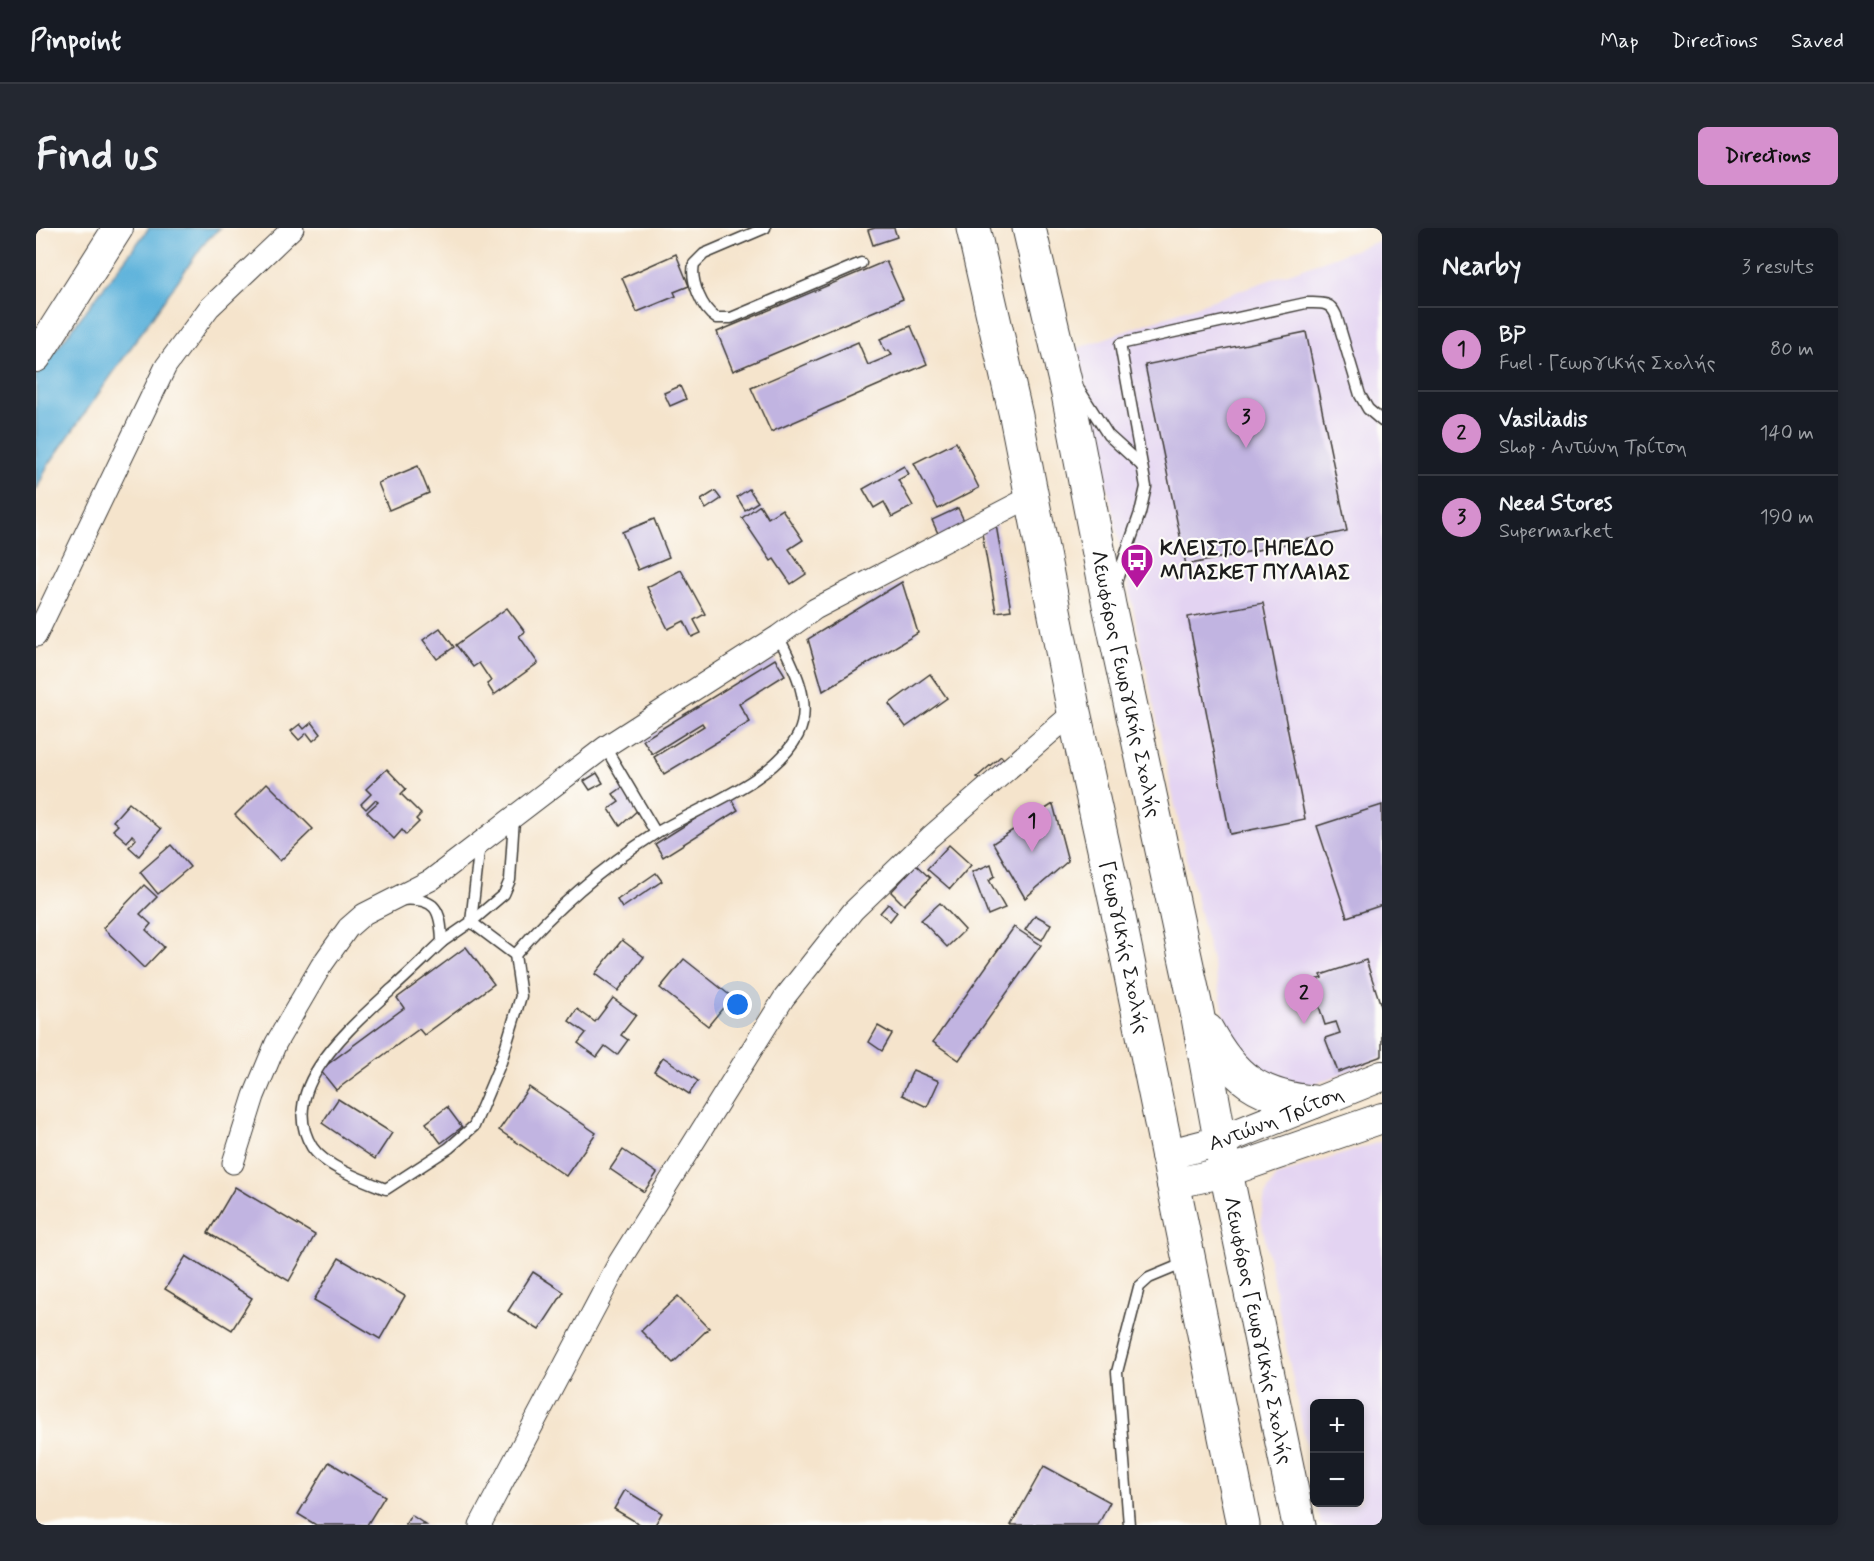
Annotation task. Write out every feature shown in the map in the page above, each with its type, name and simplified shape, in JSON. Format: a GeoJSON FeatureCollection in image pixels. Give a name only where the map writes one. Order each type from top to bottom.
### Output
{"type":"FeatureCollection","features":[{"type":"Feature","properties":{"kind":"main road"},"geometry":{"type":"LineString","coordinates":[[973,228],[1032,496],[1074,712]]}},
{"type":"Feature","properties":{"kind":"main road","name":"Λεωφόρος Γεωργικής Σχολής"},"geometry":{"type":"LineString","coordinates":[[1029,228],[1057,348],[1109,605],[1197,1012],[1223,1156],[1299,1525]]}},
{"type":"Feature","properties":{"kind":"main road","name":"Γεωργικής Σχολής"},"geometry":{"type":"LineString","coordinates":[[1074,712],[1120,922],[1169,1169]]}},
{"type":"Feature","properties":{"kind":"main road"},"geometry":{"type":"LineString","coordinates":[[1197,1012],[1225,1060],[1246,1081],[1276,1096],[1313,1102]]}},
{"type":"Feature","properties":{"kind":"main road"},"geometry":{"type":"LineString","coordinates":[[1169,1169],[1243,1525]]}},
{"type":"Feature","properties":{"kind":"street"},"geometry":{"type":"LineString","coordinates":[[36,357],[118,228]]}},
{"type":"Feature","properties":{"kind":"street"},"geometry":{"type":"LineString","coordinates":[[36,636],[166,366],[209,308],[293,228]]}},
{"type":"Feature","properties":{"kind":"street"},"geometry":{"type":"LineString","coordinates":[[233,1163],[254,1096],[276,1043],[321,966],[348,928],[364,914],[431,880],[605,747],[778,636],[815,609],[1032,496]]}},
{"type":"Feature","properties":{"kind":"street"},"geometry":{"type":"LineString","coordinates":[[480,1525],[620,1262],[784,998],[853,910],[930,837],[1074,712]]}},
{"type":"Feature","properties":{"kind":"street","name":"Αντώνη Τρίτση"},"geometry":{"type":"LineString","coordinates":[[1223,1156],[1313,1102],[1382,1076]]}},
{"type":"Feature","properties":{"kind":"street","name":"Αντώνη Τρίτση"},"geometry":{"type":"LineString","coordinates":[[1169,1169],[1382,1118]]}},
{"type":"Feature","properties":{"kind":"lane"},"geometry":{"type":"LineString","coordinates":[[765,228],[704,254],[694,264],[692,272],[705,308],[716,318],[731,318],[861,263]]}},
{"type":"Feature","properties":{"kind":"lane"},"geometry":{"type":"LineString","coordinates":[[1109,605],[1140,513],[1146,487],[1120,344],[1306,303],[1323,302],[1334,310],[1364,403],[1382,421]]}},
{"type":"Feature","properties":{"kind":"lane"},"geometry":{"type":"LineString","coordinates":[[1057,348],[1101,425],[1144,469]]}},
{"type":"Feature","properties":{"kind":"lane"},"geometry":{"type":"LineString","coordinates":[[515,955],[545,920],[577,891],[656,833],[755,779],[781,757],[798,735],[804,712],[801,688],[778,636]]}},
{"type":"Feature","properties":{"kind":"lane"},"geometry":{"type":"LineString","coordinates":[[605,747],[656,833]]}},
{"type":"Feature","properties":{"kind":"lane"},"geometry":{"type":"LineString","coordinates":[[471,922],[515,955],[521,996],[501,1062],[474,1126],[440,1155],[386,1189],[342,1172],[312,1147],[302,1118],[307,1087],[326,1054],[442,942],[471,922],[504,894],[510,880],[514,815]]}},
{"type":"Feature","properties":{"kind":"lane"},"geometry":{"type":"LineString","coordinates":[[471,922],[480,843]]}},
{"type":"Feature","properties":{"kind":"lane"},"geometry":{"type":"LineString","coordinates":[[385,902],[427,901],[437,909],[441,919],[442,942]]}},
{"type":"Feature","properties":{"kind":"lane"},"geometry":{"type":"LineString","coordinates":[[1130,1525],[1117,1372],[1139,1287],[1149,1278],[1187,1261]]}},
{"type":"Feature","properties":{"kind":"shaded area"},"geometry":{"type":"Polygon","coordinates":[[[1382,240],[1382,1058],[1292,1093],[1232,1055],[1220,993],[1186,857],[1078,348],[1382,240]]]}},
{"type":"Feature","properties":{"kind":"shaded area"},"geometry":{"type":"Polygon","coordinates":[[[1382,1141],[1382,1525],[1321,1525],[1318,1507],[1364,1507],[1364,1399],[1310,1399],[1310,1466],[1261,1219],[1265,1195],[1277,1176],[1382,1141]]]}},
{"type":"Feature","properties":{"kind":"water"},"geometry":{"type":"Polygon","coordinates":[[[149,228],[220,228],[205,242],[47,467],[36,491],[36,376],[149,228]]]}},
{"type":"Feature","properties":{"kind":"building"},"geometry":{"type":"Polygon","coordinates":[[[894,228],[897,237],[873,245],[868,230],[894,228]]]}},
{"type":"Feature","properties":{"kind":"building"},"geometry":{"type":"Polygon","coordinates":[[[676,254],[689,286],[674,292],[676,296],[637,312],[622,278],[676,254]]]}},
{"type":"Feature","properties":{"kind":"building"},"geometry":{"type":"Polygon","coordinates":[[[886,261],[903,299],[733,371],[717,332],[886,261]]]}},
{"type":"Feature","properties":{"kind":"building"},"geometry":{"type":"Polygon","coordinates":[[[911,326],[927,364],[771,432],[751,388],[858,342],[868,365],[892,355],[889,350],[885,351],[880,339],[911,326]]]}},
{"type":"Feature","properties":{"kind":"building"},"geometry":{"type":"Polygon","coordinates":[[[1306,332],[1347,531],[1186,565],[1145,365],[1306,332]]]}},
{"type":"Feature","properties":{"kind":"building"},"geometry":{"type":"Polygon","coordinates":[[[680,386],[686,399],[670,406],[664,393],[680,386]]]}},
{"type":"Feature","properties":{"kind":"building"},"geometry":{"type":"Polygon","coordinates":[[[956,442],[979,488],[938,509],[914,463],[956,442]]]}},
{"type":"Feature","properties":{"kind":"building"},"geometry":{"type":"Polygon","coordinates":[[[418,466],[429,493],[389,510],[378,483],[418,466]]]}},
{"type":"Feature","properties":{"kind":"building"},"geometry":{"type":"Polygon","coordinates":[[[904,466],[909,474],[898,480],[913,506],[892,517],[884,502],[874,508],[863,489],[904,466]]]}},
{"type":"Feature","properties":{"kind":"building"},"geometry":{"type":"Polygon","coordinates":[[[749,489],[758,502],[745,510],[737,497],[749,489]]]}},
{"type":"Feature","properties":{"kind":"building"},"geometry":{"type":"Polygon","coordinates":[[[715,491],[721,499],[706,509],[701,500],[715,491]]]}},
{"type":"Feature","properties":{"kind":"building"},"geometry":{"type":"Polygon","coordinates":[[[760,505],[768,518],[782,509],[803,540],[789,549],[806,574],[791,584],[774,559],[771,561],[742,518],[760,505]]]}},
{"type":"Feature","properties":{"kind":"building"},"geometry":{"type":"Polygon","coordinates":[[[958,508],[966,525],[940,538],[932,520],[958,508]]]}},
{"type":"Feature","properties":{"kind":"building"},"geometry":{"type":"Polygon","coordinates":[[[654,519],[669,557],[638,570],[622,532],[654,519]]]}},
{"type":"Feature","properties":{"kind":"building"},"geometry":{"type":"Polygon","coordinates":[[[996,525],[1011,610],[996,612],[981,528],[996,525]]]}},
{"type":"Feature","properties":{"kind":"building"},"geometry":{"type":"Polygon","coordinates":[[[681,570],[705,614],[694,620],[701,633],[692,637],[684,621],[668,629],[647,587],[681,570]]]}},
{"type":"Feature","properties":{"kind":"building"},"geometry":{"type":"Polygon","coordinates":[[[902,582],[918,633],[823,691],[808,639],[902,582]]]}},
{"type":"Feature","properties":{"kind":"building"},"geometry":{"type":"Polygon","coordinates":[[[1263,603],[1305,819],[1230,834],[1188,617],[1263,603]]]}},
{"type":"Feature","properties":{"kind":"building"},"geometry":{"type":"Polygon","coordinates":[[[507,608],[525,632],[519,636],[538,663],[494,695],[487,684],[491,681],[479,663],[473,667],[456,645],[507,608]]]}},
{"type":"Feature","properties":{"kind":"building"},"geometry":{"type":"Polygon","coordinates":[[[440,628],[454,647],[437,659],[423,640],[440,628]]]}},
{"type":"Feature","properties":{"kind":"building"},"geometry":{"type":"Polygon","coordinates":[[[775,659],[785,675],[739,704],[750,722],[664,774],[654,757],[704,726],[702,723],[652,754],[643,740],[775,659]]]}},
{"type":"Feature","properties":{"kind":"building"},"geometry":{"type":"Polygon","coordinates":[[[930,674],[947,698],[906,727],[889,704],[930,674]]]}},
{"type":"Feature","properties":{"kind":"building"},"geometry":{"type":"Polygon","coordinates":[[[312,722],[321,734],[313,741],[307,733],[299,740],[291,731],[300,724],[304,729],[312,722]]]}},
{"type":"Feature","properties":{"kind":"building"},"geometry":{"type":"Polygon","coordinates":[[[1001,756],[1008,764],[985,785],[977,777],[1001,756]]]}},
{"type":"Feature","properties":{"kind":"building"},"geometry":{"type":"Polygon","coordinates":[[[387,769],[406,789],[401,794],[421,814],[416,819],[419,822],[406,835],[402,830],[394,839],[367,812],[378,802],[375,800],[366,809],[361,804],[371,794],[366,789],[387,769]]]}},
{"type":"Feature","properties":{"kind":"building"},"geometry":{"type":"Polygon","coordinates":[[[597,773],[603,783],[590,790],[584,781],[597,773]]]}},
{"type":"Feature","properties":{"kind":"building"},"geometry":{"type":"Polygon","coordinates":[[[267,783],[313,829],[280,861],[235,815],[267,783]]]}},
{"type":"Feature","properties":{"kind":"building"},"geometry":{"type":"Polygon","coordinates":[[[623,787],[639,809],[620,826],[609,809],[619,802],[613,794],[623,787]]]}},
{"type":"Feature","properties":{"kind":"building"},"geometry":{"type":"Polygon","coordinates":[[[730,797],[738,810],[663,857],[655,844],[730,797]]]}},
{"type":"Feature","properties":{"kind":"building"},"geometry":{"type":"Polygon","coordinates":[[[129,803],[161,829],[139,856],[129,847],[136,839],[132,835],[127,842],[113,830],[118,825],[113,821],[129,803]]]}},
{"type":"Feature","properties":{"kind":"building"},"geometry":{"type":"Polygon","coordinates":[[[1053,804],[1068,861],[1025,898],[993,843],[1053,804]]]}},
{"type":"Feature","properties":{"kind":"building"},"geometry":{"type":"Polygon","coordinates":[[[1382,805],[1382,905],[1347,917],[1317,826],[1382,805]]]}},
{"type":"Feature","properties":{"kind":"building"},"geometry":{"type":"Polygon","coordinates":[[[171,845],[190,867],[158,894],[140,872],[171,845]]]}},
{"type":"Feature","properties":{"kind":"building"},"geometry":{"type":"Polygon","coordinates":[[[949,845],[971,865],[950,889],[927,869],[949,845]]]}},
{"type":"Feature","properties":{"kind":"building"},"geometry":{"type":"Polygon","coordinates":[[[991,864],[995,876],[989,880],[1005,908],[988,915],[972,872],[991,864]]]}},
{"type":"Feature","properties":{"kind":"building"},"geometry":{"type":"Polygon","coordinates":[[[916,865],[930,878],[904,905],[891,892],[916,865]]]}},
{"type":"Feature","properties":{"kind":"building"},"geometry":{"type":"Polygon","coordinates":[[[656,873],[662,881],[622,908],[617,900],[656,873]]]}},
{"type":"Feature","properties":{"kind":"building"},"geometry":{"type":"Polygon","coordinates":[[[144,885],[157,897],[140,914],[151,924],[146,930],[164,947],[144,968],[103,928],[144,885]]]}},
{"type":"Feature","properties":{"kind":"building"},"geometry":{"type":"Polygon","coordinates":[[[940,903],[965,930],[947,947],[921,920],[940,903]]]}},
{"type":"Feature","properties":{"kind":"building"},"geometry":{"type":"Polygon","coordinates":[[[888,904],[897,912],[890,921],[880,913],[888,904]]]}},
{"type":"Feature","properties":{"kind":"building"},"geometry":{"type":"Polygon","coordinates":[[[1035,915],[1051,924],[1042,940],[1025,930],[1035,915]]]}},
{"type":"Feature","properties":{"kind":"building"},"geometry":{"type":"Polygon","coordinates":[[[1014,927],[1041,945],[959,1060],[933,1042],[1014,927]]]}},
{"type":"Feature","properties":{"kind":"building"},"geometry":{"type":"Polygon","coordinates":[[[622,940],[644,957],[618,991],[595,974],[622,940]]]}},
{"type":"Feature","properties":{"kind":"building"},"geometry":{"type":"Polygon","coordinates":[[[466,947],[494,984],[424,1035],[419,1029],[336,1090],[320,1070],[404,1008],[397,998],[466,947]]]}},
{"type":"Feature","properties":{"kind":"building"},"geometry":{"type":"Polygon","coordinates":[[[684,959],[732,997],[708,1026],[660,988],[684,959]]]}},
{"type":"Feature","properties":{"kind":"building"},"geometry":{"type":"Polygon","coordinates":[[[1366,960],[1382,1009],[1382,1056],[1338,1072],[1325,1038],[1340,1033],[1336,1022],[1325,1025],[1311,981],[1322,978],[1321,975],[1366,960]]]}},
{"type":"Feature","properties":{"kind":"building"},"geometry":{"type":"Polygon","coordinates":[[[613,998],[636,1015],[621,1035],[628,1040],[617,1055],[605,1046],[597,1057],[578,1043],[586,1033],[569,1021],[577,1009],[595,1022],[613,998]]]}},
{"type":"Feature","properties":{"kind":"building"},"geometry":{"type":"Polygon","coordinates":[[[878,1026],[892,1034],[882,1051],[869,1042],[878,1026]]]}},
{"type":"Feature","properties":{"kind":"building"},"geometry":{"type":"Polygon","coordinates":[[[663,1057],[698,1081],[689,1094],[654,1071],[663,1057]]]}},
{"type":"Feature","properties":{"kind":"building"},"geometry":{"type":"Polygon","coordinates":[[[913,1070],[939,1081],[927,1107],[902,1095],[913,1070]]]}},
{"type":"Feature","properties":{"kind":"building"},"geometry":{"type":"Polygon","coordinates":[[[529,1087],[596,1133],[566,1176],[499,1130],[529,1087]]]}},
{"type":"Feature","properties":{"kind":"building"},"geometry":{"type":"Polygon","coordinates":[[[338,1099],[392,1133],[375,1159],[322,1123],[338,1099]]]}},
{"type":"Feature","properties":{"kind":"building"},"geometry":{"type":"Polygon","coordinates":[[[447,1107],[462,1127],[441,1143],[426,1123],[447,1107]]]}},
{"type":"Feature","properties":{"kind":"building"},"geometry":{"type":"Polygon","coordinates":[[[623,1150],[657,1173],[644,1192],[610,1169],[623,1150]]]}},
{"type":"Feature","properties":{"kind":"building"},"geometry":{"type":"Polygon","coordinates":[[[235,1187],[315,1235],[289,1281],[208,1233],[235,1187]]]}},
{"type":"Feature","properties":{"kind":"building"},"geometry":{"type":"Polygon","coordinates":[[[186,1256],[252,1298],[232,1330],[165,1289],[186,1256]]]}},
{"type":"Feature","properties":{"kind":"building"},"geometry":{"type":"Polygon","coordinates":[[[339,1258],[405,1296],[380,1339],[314,1300],[339,1258]]]}},
{"type":"Feature","properties":{"kind":"building"},"geometry":{"type":"Polygon","coordinates":[[[533,1272],[564,1292],[539,1330],[508,1311],[533,1272]]]}},
{"type":"Feature","properties":{"kind":"building"},"geometry":{"type":"Polygon","coordinates":[[[678,1296],[709,1328],[673,1363],[641,1331],[678,1296]]]}},
{"type":"Feature","properties":{"kind":"building"},"geometry":{"type":"Polygon","coordinates":[[[329,1462],[385,1496],[367,1525],[316,1525],[298,1514],[329,1462]]]}},
{"type":"Feature","properties":{"kind":"building"},"geometry":{"type":"Polygon","coordinates":[[[1044,1466],[1110,1502],[1098,1525],[1011,1525],[1044,1466]]]}},
{"type":"Feature","properties":{"kind":"building"},"geometry":{"type":"Polygon","coordinates":[[[625,1490],[662,1513],[655,1525],[641,1525],[614,1509],[625,1490]]]}},
{"type":"Feature","properties":{"kind":"building"},"geometry":{"type":"Polygon","coordinates":[[[411,1515],[426,1525],[405,1525],[411,1515]]]}},
{"type":"Feature","properties":{"kind":"place","name":"Need Stores"},"geometry":{"type":"Point","coordinates":[1246,448]}},
{"type":"Feature","properties":{"kind":"place","name":"ΚΛΕΙΣΤΟ ΓΗΠΕΔΟ ΜΠΑΣΚΕΤ ΠΥΛΑΙΑΣ"},"geometry":{"type":"Point","coordinates":[1137,589]}},
{"type":"Feature","properties":{"kind":"place","name":"BP"},"geometry":{"type":"Point","coordinates":[1032,852]}},
{"type":"Feature","properties":{"kind":"place","name":"Vasiliadis"},"geometry":{"type":"Point","coordinates":[1304,1024]}}]}
